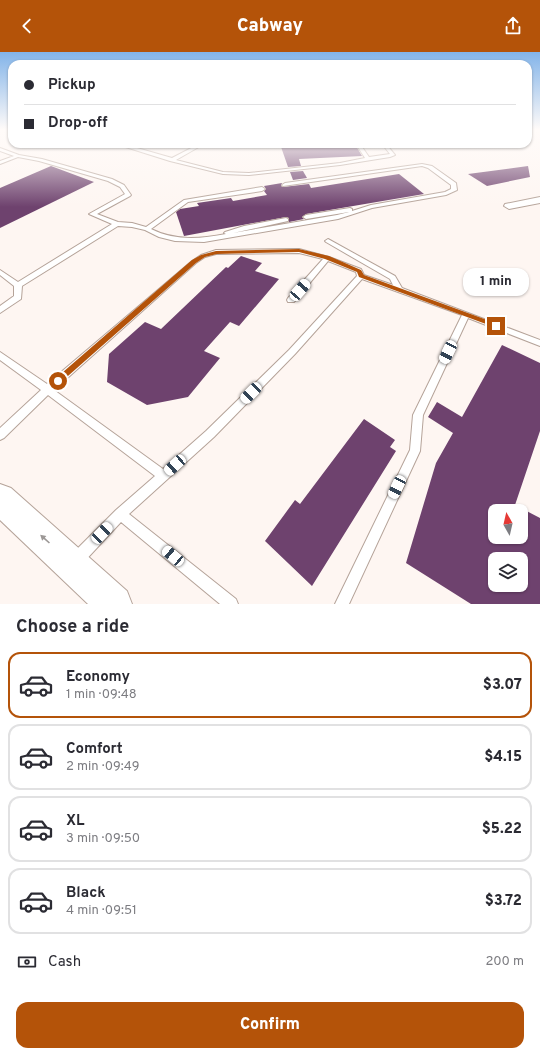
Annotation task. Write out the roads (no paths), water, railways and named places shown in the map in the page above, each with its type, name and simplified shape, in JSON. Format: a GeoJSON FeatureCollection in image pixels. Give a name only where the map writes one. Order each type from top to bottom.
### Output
{"type":"FeatureCollection","features":[{"type":"Feature","properties":{"kind":"main road"},"geometry":{"type":"LineString","coordinates":[[0,499],[114,604]]}},
{"type":"Feature","properties":{"kind":"street"},"geometry":{"type":"LineString","coordinates":[[509,206],[540,200]]}},
{"type":"Feature","properties":{"kind":"lane"},"geometry":{"type":"LineString","coordinates":[[15,155],[110,180],[122,186],[128,195],[92,214],[117,224],[132,225],[147,229],[169,239],[185,241],[204,240],[331,219],[371,207]]}},
{"type":"Feature","properties":{"kind":"lane"},"geometry":{"type":"LineString","coordinates":[[154,155],[223,173],[249,174],[340,164],[391,155]]}},
{"type":"Feature","properties":{"kind":"lane"},"geometry":{"type":"LineString","coordinates":[[172,160],[182,155]]}},
{"type":"Feature","properties":{"kind":"lane"},"geometry":{"type":"LineString","coordinates":[[0,163],[18,156]]}},
{"type":"Feature","properties":{"kind":"lane"},"geometry":{"type":"LineString","coordinates":[[285,185],[422,165],[430,167],[454,184],[454,190],[446,193],[306,217]]}},
{"type":"Feature","properties":{"kind":"lane"},"geometry":{"type":"LineString","coordinates":[[147,229],[186,201],[262,189]]}},
{"type":"Feature","properties":{"kind":"lane"},"geometry":{"type":"LineString","coordinates":[[204,240],[244,228],[286,220]]}},
{"type":"Feature","properties":{"kind":"lane"},"geometry":{"type":"LineString","coordinates":[[18,285],[117,224]]}},
{"type":"Feature","properties":{"kind":"lane"},"geometry":{"type":"LineString","coordinates":[[328,241],[393,278],[398,289]]}},
{"type":"Feature","properties":{"kind":"lane"},"geometry":{"type":"LineString","coordinates":[[0,435],[47,390],[194,262],[203,256],[216,252],[299,251],[327,258],[359,271],[361,276],[466,314],[540,343]]}},
{"type":"Feature","properties":{"kind":"lane"},"geometry":{"type":"LineString","coordinates":[[290,300],[327,258]]}},
{"type":"Feature","properties":{"kind":"lane"},"geometry":{"type":"LineString","coordinates":[[0,272],[18,285]]}},
{"type":"Feature","properties":{"kind":"lane"},"geometry":{"type":"LineString","coordinates":[[72,564],[120,514],[210,434],[286,357],[361,276]]}},
{"type":"Feature","properties":{"kind":"lane"},"geometry":{"type":"LineString","coordinates":[[0,310],[18,297],[18,285]]}},
{"type":"Feature","properties":{"kind":"lane"},"geometry":{"type":"LineString","coordinates":[[342,604],[415,451],[418,415],[466,314]]}},
{"type":"Feature","properties":{"kind":"lane"},"geometry":{"type":"LineString","coordinates":[[0,356],[164,476]]}},
{"type":"Feature","properties":{"kind":"lane"},"geometry":{"type":"LineString","coordinates":[[120,514],[231,604]]}}]}
